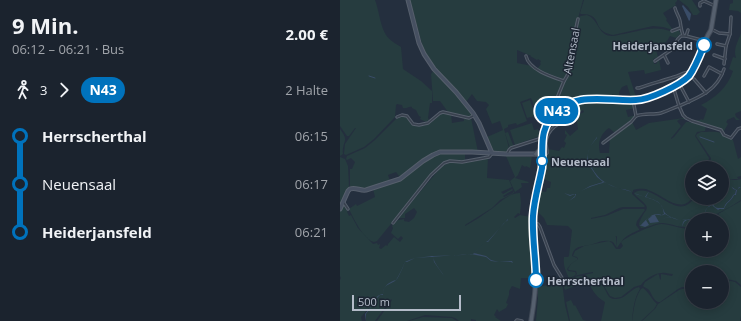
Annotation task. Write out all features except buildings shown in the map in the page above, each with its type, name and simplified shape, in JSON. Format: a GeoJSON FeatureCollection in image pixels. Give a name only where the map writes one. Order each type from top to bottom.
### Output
{"type":"FeatureCollection","features":[{"type":"Feature","properties":{"kind":"main road"},"geometry":{"type":"LineString","coordinates":[[531,321],[536,281],[533,223],[534,208],[541,169],[543,136],[546,127],[554,114],[564,106],[573,102],[585,99],[644,99],[652,97],[686,79],[691,72],[711,30],[716,0]]}},
{"type":"Feature","properties":{"kind":"main road"},"geometry":{"type":"LineString","coordinates":[[536,154],[543,147]]}},
{"type":"Feature","properties":{"kind":"street"},"geometry":{"type":"LineString","coordinates":[[408,0],[424,54],[430,64],[475,115],[492,153]]}},
{"type":"Feature","properties":{"kind":"street"},"geometry":{"type":"LineString","coordinates":[[700,6],[699,2],[704,1],[715,6]]}},
{"type":"Feature","properties":{"kind":"street"},"geometry":{"type":"LineString","coordinates":[[675,8],[683,35],[706,41]]}},
{"type":"Feature","properties":{"kind":"street"},"geometry":{"type":"LineString","coordinates":[[724,64],[726,46],[730,34],[731,17]]}},
{"type":"Feature","properties":{"kind":"street","name":"Altensaal"},"geometry":{"type":"LineString","coordinates":[[507,154],[508,150],[511,148],[540,138],[544,124],[548,115],[554,108],[569,71],[572,46],[578,19]]}},
{"type":"Feature","properties":{"kind":"street"},"geometry":{"type":"LineString","coordinates":[[672,31],[680,28]]}},
{"type":"Feature","properties":{"kind":"street"},"geometry":{"type":"LineString","coordinates":[[686,36],[688,30]]}},
{"type":"Feature","properties":{"kind":"street"},"geometry":{"type":"LineString","coordinates":[[711,30],[730,34]]}},
{"type":"Feature","properties":{"kind":"street"},"geometry":{"type":"LineString","coordinates":[[655,61],[673,47],[679,37],[683,35]]}},
{"type":"Feature","properties":{"kind":"street"},"geometry":{"type":"LineString","coordinates":[[718,44],[726,46]]}},
{"type":"Feature","properties":{"kind":"street"},"geometry":{"type":"LineString","coordinates":[[664,55],[668,63]]}},
{"type":"Feature","properties":{"kind":"street"},"geometry":{"type":"LineString","coordinates":[[714,55],[725,59]]}},
{"type":"Feature","properties":{"kind":"street","name":"Altensaal"},"geometry":{"type":"LineString","coordinates":[[526,56],[527,60],[534,68],[564,82]]}},
{"type":"Feature","properties":{"kind":"street"},"geometry":{"type":"LineString","coordinates":[[704,76],[709,67],[722,74]]}},
{"type":"Feature","properties":{"kind":"street"},"geometry":{"type":"LineString","coordinates":[[603,143],[632,122],[636,116],[661,113],[700,98],[718,82],[724,69]]}},
{"type":"Feature","properties":{"kind":"street"},"geometry":{"type":"LineString","coordinates":[[637,88],[676,77],[686,72],[691,72]]}},
{"type":"Feature","properties":{"kind":"street"},"geometry":{"type":"LineString","coordinates":[[694,79],[706,93]]}},
{"type":"Feature","properties":{"kind":"street"},"geometry":{"type":"LineString","coordinates":[[673,86],[683,116],[686,118],[721,130],[724,135],[731,138],[738,129],[741,128]]}},
{"type":"Feature","properties":{"kind":"street"},"geometry":{"type":"LineString","coordinates":[[681,87],[689,102]]}},
{"type":"Feature","properties":{"kind":"street"},"geometry":{"type":"LineString","coordinates":[[633,100],[636,116]]}},
{"type":"Feature","properties":{"kind":"street"},"geometry":{"type":"LineString","coordinates":[[397,117],[402,115],[407,116],[413,124],[416,125],[428,123],[443,112],[469,118],[475,115]]}},
{"type":"Feature","properties":{"kind":"street"},"geometry":{"type":"LineString","coordinates":[[340,209],[350,189],[366,190],[400,178],[436,153],[465,152],[546,154],[548,153],[546,144],[552,129],[556,125],[576,115]]}},
{"type":"Feature","properties":{"kind":"street"},"geometry":{"type":"LineString","coordinates":[[393,223],[431,175],[444,163],[450,161],[462,162],[488,157],[492,153]]}},
{"type":"Feature","properties":{"kind":"street"},"geometry":{"type":"LineString","coordinates":[[343,203],[348,209]]}},
{"type":"Feature","properties":{"kind":"street"},"geometry":{"type":"LineString","coordinates":[[533,223],[538,224],[540,227],[554,265],[562,278],[562,281]]}},
{"type":"Feature","properties":{"kind":"street"},"geometry":{"type":"LineString","coordinates":[[516,321],[522,321]]}},
{"type":"Feature","properties":{"kind":"green space"},"geometry":{"type":"Polygon","coordinates":[[[340,0],[375,0],[382,27],[386,35],[401,47],[403,69],[421,81],[432,91],[432,103],[430,103],[429,120],[426,122],[420,119],[421,117],[412,107],[403,108],[402,105],[397,104],[395,117],[374,139],[364,147],[346,155],[344,154],[345,144],[356,128],[349,136],[347,136],[340,126],[340,0]]]}},
{"type":"Feature","properties":{"kind":"green space"},"geometry":{"type":"Polygon","coordinates":[[[410,0],[583,0],[575,30],[568,72],[564,80],[537,69],[541,64],[541,61],[530,56],[531,55],[517,50],[517,63],[532,66],[540,72],[562,82],[554,106],[544,123],[540,121],[531,98],[520,102],[527,121],[517,125],[516,123],[508,125],[508,127],[504,129],[509,148],[505,153],[496,153],[487,137],[503,130],[500,121],[492,124],[486,109],[489,105],[486,102],[477,101],[472,94],[466,102],[429,61],[423,48],[410,0]]]}},
{"type":"Feature","properties":{"kind":"green space"},"geometry":{"type":"Polygon","coordinates":[[[584,0],[677,0],[675,3],[676,5],[663,13],[673,30],[653,26],[613,35],[608,34],[600,28],[595,18],[580,13],[584,0]]]}},
{"type":"Feature","properties":{"kind":"green space"},"geometry":{"type":"Polygon","coordinates":[[[679,0],[692,0],[700,12],[697,15],[693,15],[688,7],[679,0]]]}},
{"type":"Feature","properties":{"kind":"green space"},"geometry":{"type":"Polygon","coordinates":[[[733,0],[741,0],[741,13],[738,11],[729,10],[730,4],[733,3],[733,0]]]}},
{"type":"Feature","properties":{"kind":"green space"},"geometry":{"type":"Polygon","coordinates":[[[587,15],[594,20],[601,30],[607,35],[615,36],[654,29],[673,32],[679,29],[681,34],[676,38],[670,36],[664,44],[656,50],[658,57],[653,59],[654,64],[656,64],[659,60],[661,70],[645,74],[644,70],[628,72],[636,97],[631,97],[627,85],[622,87],[619,92],[619,96],[575,98],[556,107],[569,72],[579,17],[587,15]]]}},
{"type":"Feature","properties":{"kind":"green space"},"geometry":{"type":"Polygon","coordinates":[[[741,33],[741,111],[735,114],[740,120],[736,120],[734,117],[727,120],[726,122],[728,124],[724,131],[695,121],[701,119],[703,120],[707,109],[701,105],[720,91],[731,77],[733,71],[729,69],[733,57],[736,58],[735,48],[741,33]]]}},
{"type":"Feature","properties":{"kind":"green space"},"geometry":{"type":"Polygon","coordinates":[[[434,70],[471,112],[471,116],[448,112],[440,101],[433,101],[431,74],[434,70]]]}},
{"type":"Feature","properties":{"kind":"green space"},"geometry":{"type":"Polygon","coordinates":[[[530,100],[535,116],[527,118],[522,103],[530,100]]]}},
{"type":"Feature","properties":{"kind":"green space"},"geometry":{"type":"Polygon","coordinates":[[[588,101],[632,102],[635,108],[626,110],[628,117],[636,115],[630,122],[615,133],[609,128],[604,133],[599,142],[600,153],[609,153],[610,138],[632,122],[636,130],[649,123],[684,118],[685,119],[680,119],[677,121],[681,126],[671,139],[686,122],[706,126],[705,131],[697,132],[695,136],[709,158],[708,161],[685,161],[685,203],[676,204],[646,189],[633,190],[633,192],[615,187],[632,192],[632,194],[645,206],[623,207],[591,219],[606,216],[623,209],[644,209],[645,210],[637,221],[636,225],[639,230],[626,237],[617,248],[613,242],[608,241],[575,249],[572,256],[577,258],[577,260],[567,269],[568,271],[575,272],[576,274],[569,278],[565,268],[564,257],[569,256],[572,230],[568,226],[547,225],[544,218],[536,210],[540,191],[546,192],[547,188],[550,188],[551,182],[541,178],[548,149],[559,151],[562,147],[564,148],[566,143],[564,141],[567,135],[565,134],[565,130],[570,136],[578,129],[576,116],[584,112],[583,110],[576,114],[574,103],[588,101]]]}},
{"type":"Feature","properties":{"kind":"green space"},"geometry":{"type":"Polygon","coordinates":[[[442,113],[451,114],[452,123],[464,121],[464,117],[469,119],[471,118],[478,152],[435,152],[404,175],[399,176],[396,172],[388,175],[390,181],[364,189],[350,186],[350,169],[352,169],[355,162],[351,158],[347,160],[347,156],[365,148],[401,116],[406,116],[413,125],[421,126],[429,124],[442,113]]]}},
{"type":"Feature","properties":{"kind":"green space"},"geometry":{"type":"Polygon","coordinates":[[[532,123],[534,130],[538,129],[540,136],[520,143],[521,145],[510,148],[505,133],[508,132],[513,145],[515,145],[510,130],[532,123]]]}},
{"type":"Feature","properties":{"kind":"green space"},"geometry":{"type":"Polygon","coordinates":[[[340,129],[345,136],[345,139],[343,154],[340,156],[340,129]]]}},
{"type":"Feature","properties":{"kind":"green space"},"geometry":{"type":"Polygon","coordinates":[[[701,132],[722,133],[733,140],[738,159],[741,157],[741,176],[737,177],[738,179],[729,178],[729,161],[710,161],[711,158],[696,136],[697,134],[701,132]]]}},
{"type":"Feature","properties":{"kind":"green space"},"geometry":{"type":"Polygon","coordinates":[[[442,153],[465,153],[465,161],[446,161],[440,164],[377,241],[374,242],[366,237],[359,228],[349,209],[356,204],[357,206],[375,197],[373,189],[401,179],[432,156],[442,153]]]}},
{"type":"Feature","properties":{"kind":"green space"},"geometry":{"type":"Polygon","coordinates":[[[506,156],[532,157],[530,168],[522,165],[518,175],[515,178],[529,182],[521,183],[522,187],[515,192],[510,181],[515,177],[506,156]]]}},
{"type":"Feature","properties":{"kind":"green space"},"geometry":{"type":"Polygon","coordinates":[[[340,157],[345,159],[348,166],[349,187],[340,207],[340,157]]]}},
{"type":"Feature","properties":{"kind":"green space"},"geometry":{"type":"Polygon","coordinates":[[[488,158],[487,178],[509,180],[512,187],[501,192],[503,194],[512,189],[513,190],[503,196],[504,197],[513,193],[513,191],[514,193],[500,200],[492,208],[465,226],[516,193],[520,193],[521,203],[520,214],[518,213],[514,217],[515,218],[520,215],[531,217],[534,278],[521,278],[520,289],[512,286],[509,291],[506,303],[508,304],[506,308],[499,312],[497,309],[494,315],[501,321],[476,321],[471,319],[471,321],[459,321],[452,317],[425,315],[407,321],[377,321],[392,300],[391,299],[375,321],[366,321],[366,314],[370,307],[361,317],[362,321],[340,321],[340,210],[344,204],[348,210],[347,212],[349,216],[351,215],[358,228],[373,244],[380,244],[379,248],[381,249],[386,245],[387,246],[394,237],[400,242],[403,238],[401,236],[398,239],[391,233],[393,228],[392,226],[398,220],[404,219],[404,221],[409,222],[414,218],[417,212],[414,208],[405,214],[405,218],[398,218],[442,166],[449,163],[488,158]]]}},
{"type":"Feature","properties":{"kind":"green space"},"geometry":{"type":"Polygon","coordinates":[[[729,179],[741,179],[741,188],[739,187],[737,190],[732,188],[736,190],[735,194],[729,201],[729,179]]]}},
{"type":"Feature","properties":{"kind":"green space"},"geometry":{"type":"Polygon","coordinates":[[[741,188],[741,200],[718,213],[685,213],[685,227],[663,223],[641,228],[639,224],[647,209],[645,204],[634,193],[641,191],[649,192],[680,206],[729,205],[729,202],[734,195],[736,195],[737,190],[741,188]]]}},
{"type":"Feature","properties":{"kind":"green space"},"geometry":{"type":"Polygon","coordinates":[[[741,201],[741,285],[736,281],[729,280],[729,265],[685,265],[685,287],[678,289],[658,302],[654,299],[648,289],[643,286],[645,282],[658,274],[661,280],[661,274],[672,276],[673,274],[659,273],[653,275],[641,285],[634,287],[621,297],[615,298],[610,296],[604,286],[584,275],[593,272],[575,276],[577,274],[576,271],[568,269],[571,264],[578,259],[577,257],[573,256],[575,251],[584,246],[609,241],[616,249],[620,249],[623,246],[621,242],[624,240],[634,234],[661,224],[685,228],[685,257],[729,257],[729,213],[720,213],[741,201]]]}},
{"type":"Feature","properties":{"kind":"green space"},"geometry":{"type":"Polygon","coordinates":[[[580,276],[584,277],[575,286],[565,290],[563,285],[564,279],[580,276]]]}},
{"type":"Feature","properties":{"kind":"green space"},"geometry":{"type":"Polygon","coordinates":[[[585,277],[603,286],[612,299],[622,298],[639,287],[640,289],[633,308],[632,321],[601,321],[605,302],[595,294],[585,277]]]}},
{"type":"Feature","properties":{"kind":"green space"},"geometry":{"type":"Polygon","coordinates":[[[729,281],[735,282],[741,287],[740,321],[642,321],[655,309],[658,304],[682,289],[685,289],[685,309],[729,309],[729,281]]]}},
{"type":"Feature","properties":{"kind":"green space"},"geometry":{"type":"Polygon","coordinates":[[[562,282],[569,321],[536,321],[538,287],[562,282]]]}},
{"type":"Feature","properties":{"kind":"green space"},"geometry":{"type":"Polygon","coordinates":[[[643,288],[657,304],[654,309],[641,321],[632,321],[636,301],[641,289],[643,288]]]}},
{"type":"Feature","properties":{"kind":"green space"},"geometry":{"type":"Polygon","coordinates":[[[571,300],[583,320],[587,321],[570,321],[566,302],[571,300]]]}},
{"type":"Feature","properties":{"kind":"green space"},"geometry":{"type":"Polygon","coordinates":[[[423,317],[452,318],[457,321],[409,321],[423,317]]]}},
{"type":"Feature","properties":{"kind":"water"},"geometry":{"type":"Polygon","coordinates":[[[683,5],[691,14],[689,21],[682,6],[683,5]]]}},
{"type":"Feature","properties":{"kind":"water"},"geometry":{"type":"Polygon","coordinates":[[[588,153],[588,160],[592,168],[598,177],[607,183],[604,182],[582,191],[590,186],[603,182],[597,177],[587,162],[588,153]]]}},
{"type":"Feature","properties":{"kind":"water"},"geometry":{"type":"Polygon","coordinates":[[[729,183],[737,190],[736,195],[734,195],[729,202],[736,190],[733,189],[729,183]]]}},
{"type":"Feature","properties":{"kind":"water"},"geometry":{"type":"Polygon","coordinates":[[[712,205],[719,208],[724,208],[726,205],[724,209],[718,210],[712,205]]]}},
{"type":"Feature","properties":{"kind":"water"},"geometry":{"type":"Polygon","coordinates":[[[662,207],[665,213],[671,217],[660,219],[670,217],[665,214],[661,215],[664,214],[662,207]]]}},
{"type":"Feature","properties":{"kind":"water"},"geometry":{"type":"Polygon","coordinates":[[[655,214],[661,215],[655,215],[659,222],[650,223],[648,219],[652,216],[649,217],[655,214]]]}},
{"type":"Feature","properties":{"kind":"water"},"geometry":{"type":"Polygon","coordinates":[[[648,218],[646,220],[649,225],[645,227],[639,225],[641,225],[646,219],[648,218]]]}},
{"type":"Feature","properties":{"kind":"water"},"geometry":{"type":"Polygon","coordinates":[[[474,253],[486,256],[491,260],[499,262],[491,261],[486,257],[472,254],[474,253]]]}},
{"type":"Feature","properties":{"kind":"water"},"geometry":{"type":"Polygon","coordinates":[[[454,255],[433,257],[433,256],[454,255]]]}},
{"type":"Feature","properties":{"kind":"water"},"geometry":{"type":"Polygon","coordinates":[[[405,261],[401,273],[396,280],[401,270],[405,261]]]}},
{"type":"Feature","properties":{"kind":"waterway"},"geometry":{"type":"LineString","coordinates":[[369,76],[375,78]]}},
{"type":"Feature","properties":{"kind":"waterway"},"geometry":{"type":"LineString","coordinates":[[700,137],[714,142]]}},
{"type":"Feature","properties":{"kind":"bus line","name":"N43"},"geometry":{"type":"LineString","coordinates":[[536,280],[533,217],[541,169],[544,132],[549,120],[564,106],[581,100],[636,100],[652,97],[688,77],[704,45]]}},
{"type":"Feature","properties":{"kind":"place","name":"Heiderjansfeld"},"geometry":{"type":"Point","coordinates":[704,45]}},
{"type":"Feature","properties":{"kind":"place","name":"Neuensaal"},"geometry":{"type":"Point","coordinates":[542,161]}},
{"type":"Feature","properties":{"kind":"place","name":"Herrscherthal"},"geometry":{"type":"Point","coordinates":[536,280]}}]}
